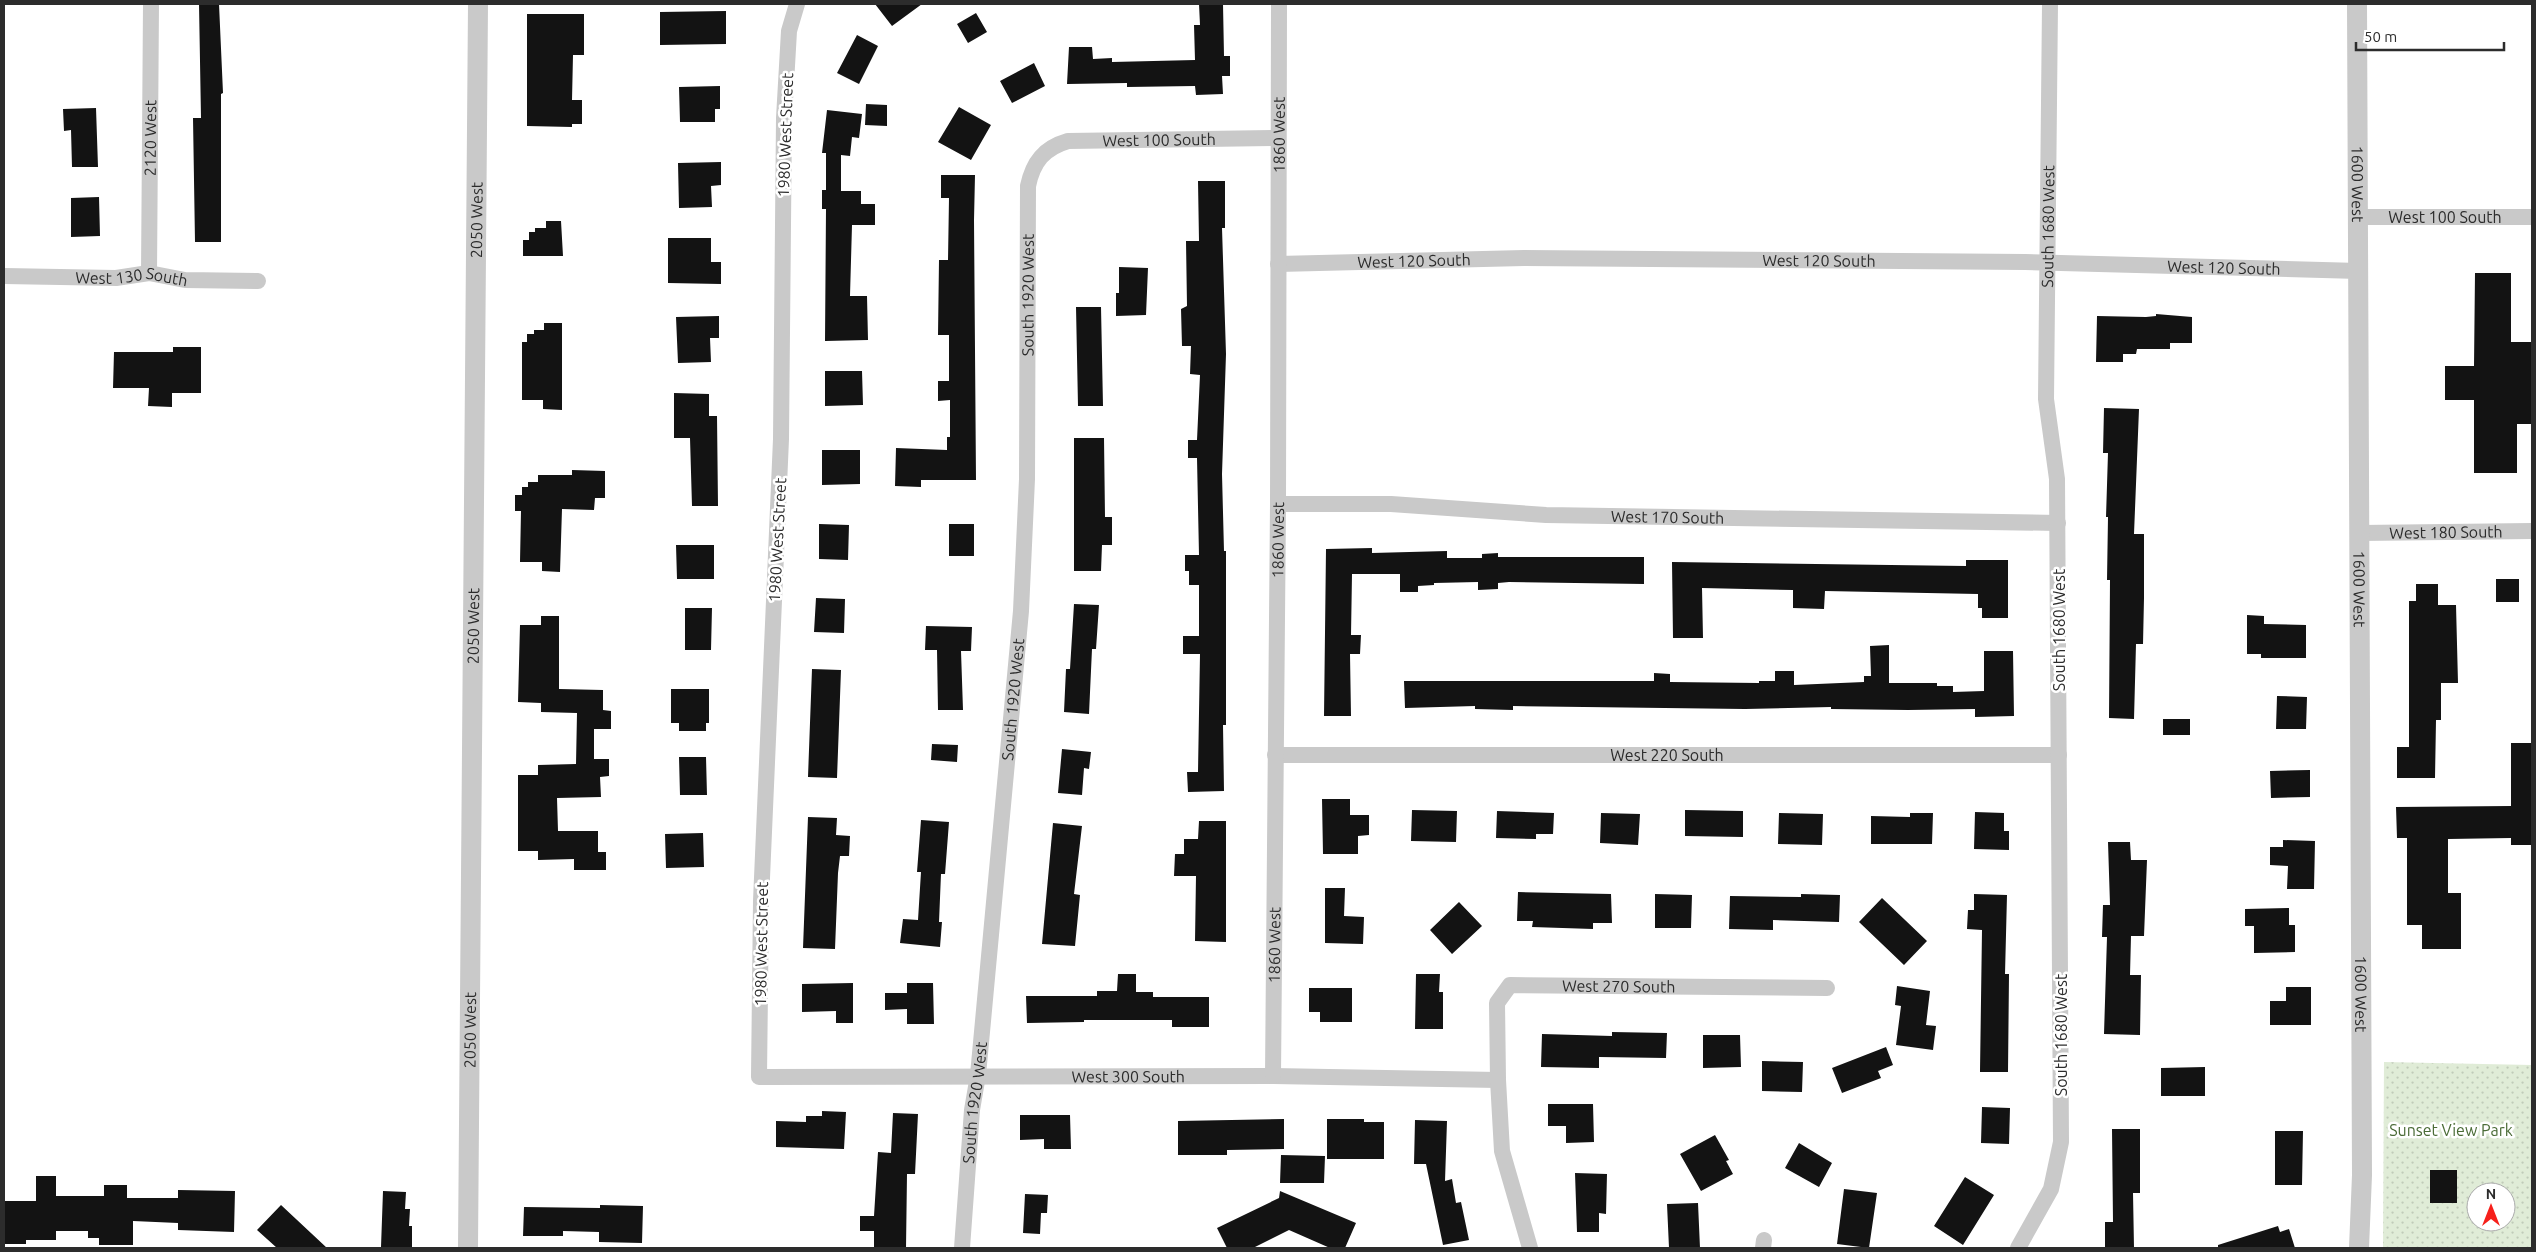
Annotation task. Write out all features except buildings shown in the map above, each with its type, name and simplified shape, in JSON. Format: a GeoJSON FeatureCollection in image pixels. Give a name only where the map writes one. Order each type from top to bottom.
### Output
{"type":"FeatureCollection","features":[{"type":"Feature","properties":{"kind":"street","name":"2120 West"},"geometry":{"type":"LineString","coordinates":[[149,273],[151,4]]}},
{"type":"Feature","properties":{"kind":"street","name":"2050 West"},"geometry":{"type":"LineString","coordinates":[[468,1248],[478,4]]}},
{"type":"Feature","properties":{"kind":"street","name":"1980 West Street"},"geometry":{"type":"LineString","coordinates":[[759,1077],[761,902],[781,439],[784,118],[789,31],[797,4]]}},
{"type":"Feature","properties":{"kind":"street","name":"1860 West"},"geometry":{"type":"LineString","coordinates":[[1273,1076],[1278,504],[1278,4]]}},
{"type":"Feature","properties":{"kind":"street","name":"South 1680 West"},"geometry":{"type":"LineString","coordinates":[[2018,1248],[2051,1189],[2062,1142],[2058,523],[2057,479],[2046,399],[2050,4]]}},
{"type":"Feature","properties":{"kind":"street","name":"1600 West"},"geometry":{"type":"LineString","coordinates":[[2357,4],[2362,1175],[2359,1248]]}},
{"type":"Feature","properties":{"kind":"street","name":"West 100 South"},"geometry":{"type":"LineString","coordinates":[[1044,152],[1055,145],[1068,141],[1277,138]]}},
{"type":"Feature","properties":{"kind":"street","name":"South 1920 West"},"geometry":{"type":"LineString","coordinates":[[962,1248],[972,1110],[978,1076],[1021,611],[1027,479],[1028,186],[1036,162],[1044,152]]}},
{"type":"Feature","properties":{"kind":"street","name":"West 100 South"},"geometry":{"type":"LineString","coordinates":[[2359,216],[2532,217]]}},
{"type":"Feature","properties":{"kind":"street","name":"West 120 South"},"geometry":{"type":"LineString","coordinates":[[1278,264],[1524,258],[2047,263],[2359,271]]}},
{"type":"Feature","properties":{"kind":"street","name":"West 130 South"},"geometry":{"type":"LineString","coordinates":[[4,276],[116,278],[149,273],[185,280],[258,281]]}},
{"type":"Feature","properties":{"kind":"street","name":"West 170 South"},"geometry":{"type":"LineString","coordinates":[[1278,504],[1391,504],[1556,515],[2058,523]]}},
{"type":"Feature","properties":{"kind":"street","name":"West 180 South"},"geometry":{"type":"LineString","coordinates":[[2360,533],[2532,531]]}},
{"type":"Feature","properties":{"kind":"street","name":"West 220 South"},"geometry":{"type":"LineString","coordinates":[[1275,755],[2060,755]]}},
{"type":"Feature","properties":{"kind":"street","name":"West 270 South"},"geometry":{"type":"LineString","coordinates":[[1498,1080],[1497,1003],[1510,985],[1827,988]]}},
{"type":"Feature","properties":{"kind":"street","name":"West 300 South"},"geometry":{"type":"LineString","coordinates":[[759,1077],[1273,1076],[1498,1080]]}},
{"type":"Feature","properties":{"kind":"street"},"geometry":{"type":"LineString","coordinates":[[1498,1080],[1502,1151],[1530,1248]]}},
{"type":"Feature","properties":{"kind":"green space","name":"Sunset View Park"},"geometry":{"type":"Polygon","coordinates":[[[2384,1062],[2532,1065],[2532,1248],[2383,1248],[2384,1062]]]}}]}
